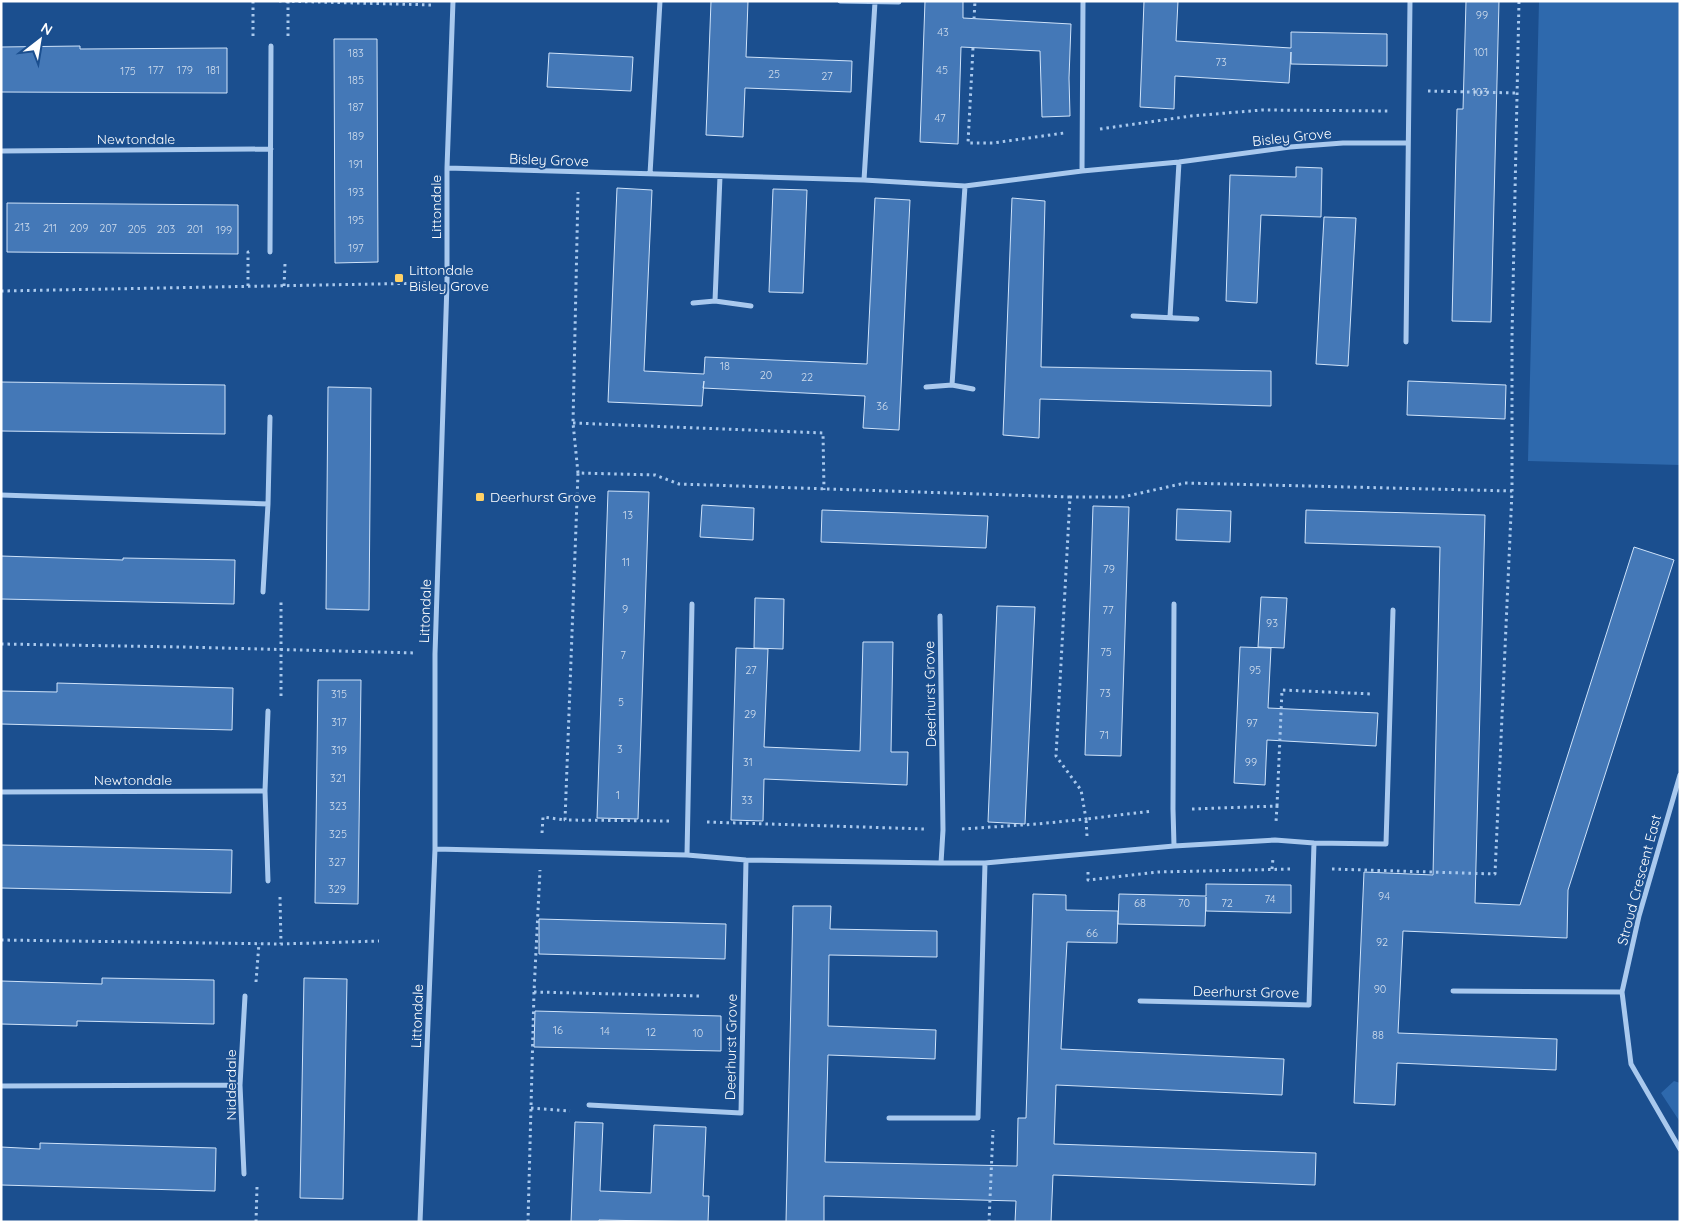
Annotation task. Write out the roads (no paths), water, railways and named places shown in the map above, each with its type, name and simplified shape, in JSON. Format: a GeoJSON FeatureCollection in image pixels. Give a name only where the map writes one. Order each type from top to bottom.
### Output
{"type":"FeatureCollection","features":[{"type":"Feature","properties":{"kind":"street"},"geometry":{"type":"LineString","coordinates":[[650,174],[660,1]]}},
{"type":"Feature","properties":{"kind":"street"},"geometry":{"type":"LineString","coordinates":[[840,1],[899,2]]}},
{"type":"Feature","properties":{"kind":"street"},"geometry":{"type":"LineString","coordinates":[[1082,171],[1083,1]]}},
{"type":"Feature","properties":{"kind":"street"},"geometry":{"type":"LineString","coordinates":[[1406,342],[1410,1]]}},
{"type":"Feature","properties":{"kind":"street"},"geometry":{"type":"LineString","coordinates":[[864,180],[875,2]]}},
{"type":"Feature","properties":{"kind":"street","name":"Littondale"},"geometry":{"type":"LineString","coordinates":[[420,1222],[435,849],[435,654],[447,283],[447,168],[453,4]]}},
{"type":"Feature","properties":{"kind":"street"},"geometry":{"type":"LineString","coordinates":[[270,252],[271,46]]}},
{"type":"Feature","properties":{"kind":"street","name":"Bisley Grove"},"geometry":{"type":"LineString","coordinates":[[447,168],[864,180],[965,186],[1082,171],[1179,162],[1290,147],[1325,144],[1408,143]]}},
{"type":"Feature","properties":{"kind":"street","name":"Newtondale"},"geometry":{"type":"LineString","coordinates":[[1,152],[271,149]]}},
{"type":"Feature","properties":{"kind":"street"},"geometry":{"type":"LineString","coordinates":[[1170,318],[1179,162]]}},
{"type":"Feature","properties":{"kind":"street"},"geometry":{"type":"LineString","coordinates":[[715,301],[720,176]]}},
{"type":"Feature","properties":{"kind":"street"},"geometry":{"type":"LineString","coordinates":[[952,385],[965,186]]}},
{"type":"Feature","properties":{"kind":"street"},"geometry":{"type":"LineString","coordinates":[[693,303],[715,301],[750,306]]}},
{"type":"Feature","properties":{"kind":"street"},"geometry":{"type":"LineString","coordinates":[[1132,316],[1197,320]]}},
{"type":"Feature","properties":{"kind":"street"},"geometry":{"type":"LineString","coordinates":[[926,387],[952,385],[973,389]]}},
{"type":"Feature","properties":{"kind":"street"},"geometry":{"type":"LineString","coordinates":[[263,592],[270,417]]}},
{"type":"Feature","properties":{"kind":"street"},"geometry":{"type":"LineString","coordinates":[[1,496],[268,504]]}},
{"type":"Feature","properties":{"kind":"street"},"geometry":{"type":"LineString","coordinates":[[687,855],[692,604]]}},
{"type":"Feature","properties":{"kind":"street"},"geometry":{"type":"LineString","coordinates":[[1174,604],[1174,846]]}},
{"type":"Feature","properties":{"kind":"street"},"geometry":{"type":"LineString","coordinates":[[435,849],[687,855],[746,860],[941,863],[986,862],[1174,846],[1275,840],[1314,843],[1386,844],[1393,610]]}},
{"type":"Feature","properties":{"kind":"street","name":"Deerhurst Grove"},"geometry":{"type":"LineString","coordinates":[[940,616],[941,863]]}},
{"type":"Feature","properties":{"kind":"street"},"geometry":{"type":"LineString","coordinates":[[268,711],[266,791],[268,880]]}},
{"type":"Feature","properties":{"kind":"street","name":"Stroud Crescent East"},"geometry":{"type":"LineString","coordinates":[[1680,775],[1639,916],[1622,992],[1631,1064],[1680,1149]]}},
{"type":"Feature","properties":{"kind":"street","name":"Newtondale"},"geometry":{"type":"LineString","coordinates":[[1,792],[266,791]]}},
{"type":"Feature","properties":{"kind":"street","name":"Deerhurst Grove"},"geometry":{"type":"LineString","coordinates":[[1140,1001],[1309,1005],[1314,843]]}},
{"type":"Feature","properties":{"kind":"street","name":"Deerhurst Grove"},"geometry":{"type":"LineString","coordinates":[[589,1104],[741,1113],[746,860]]}},
{"type":"Feature","properties":{"kind":"street"},"geometry":{"type":"LineString","coordinates":[[889,1118],[978,1118],[986,862]]}},
{"type":"Feature","properties":{"kind":"street"},"geometry":{"type":"LineString","coordinates":[[1453,991],[1622,992]]}},
{"type":"Feature","properties":{"kind":"street","name":"Nidderdale"},"geometry":{"type":"LineString","coordinates":[[244,1174],[240,1086],[245,996]]}},
{"type":"Feature","properties":{"kind":"street"},"geometry":{"type":"LineString","coordinates":[[1,1086],[240,1086]]}},
{"type":"Feature","properties":{"kind":"place","name":"Littondale Bisley Grove"},"geometry":{"type":"Point","coordinates":[399,278]}},
{"type":"Feature","properties":{"kind":"place","name":"Deerhurst Grove"},"geometry":{"type":"Point","coordinates":[480,497]}}]}
